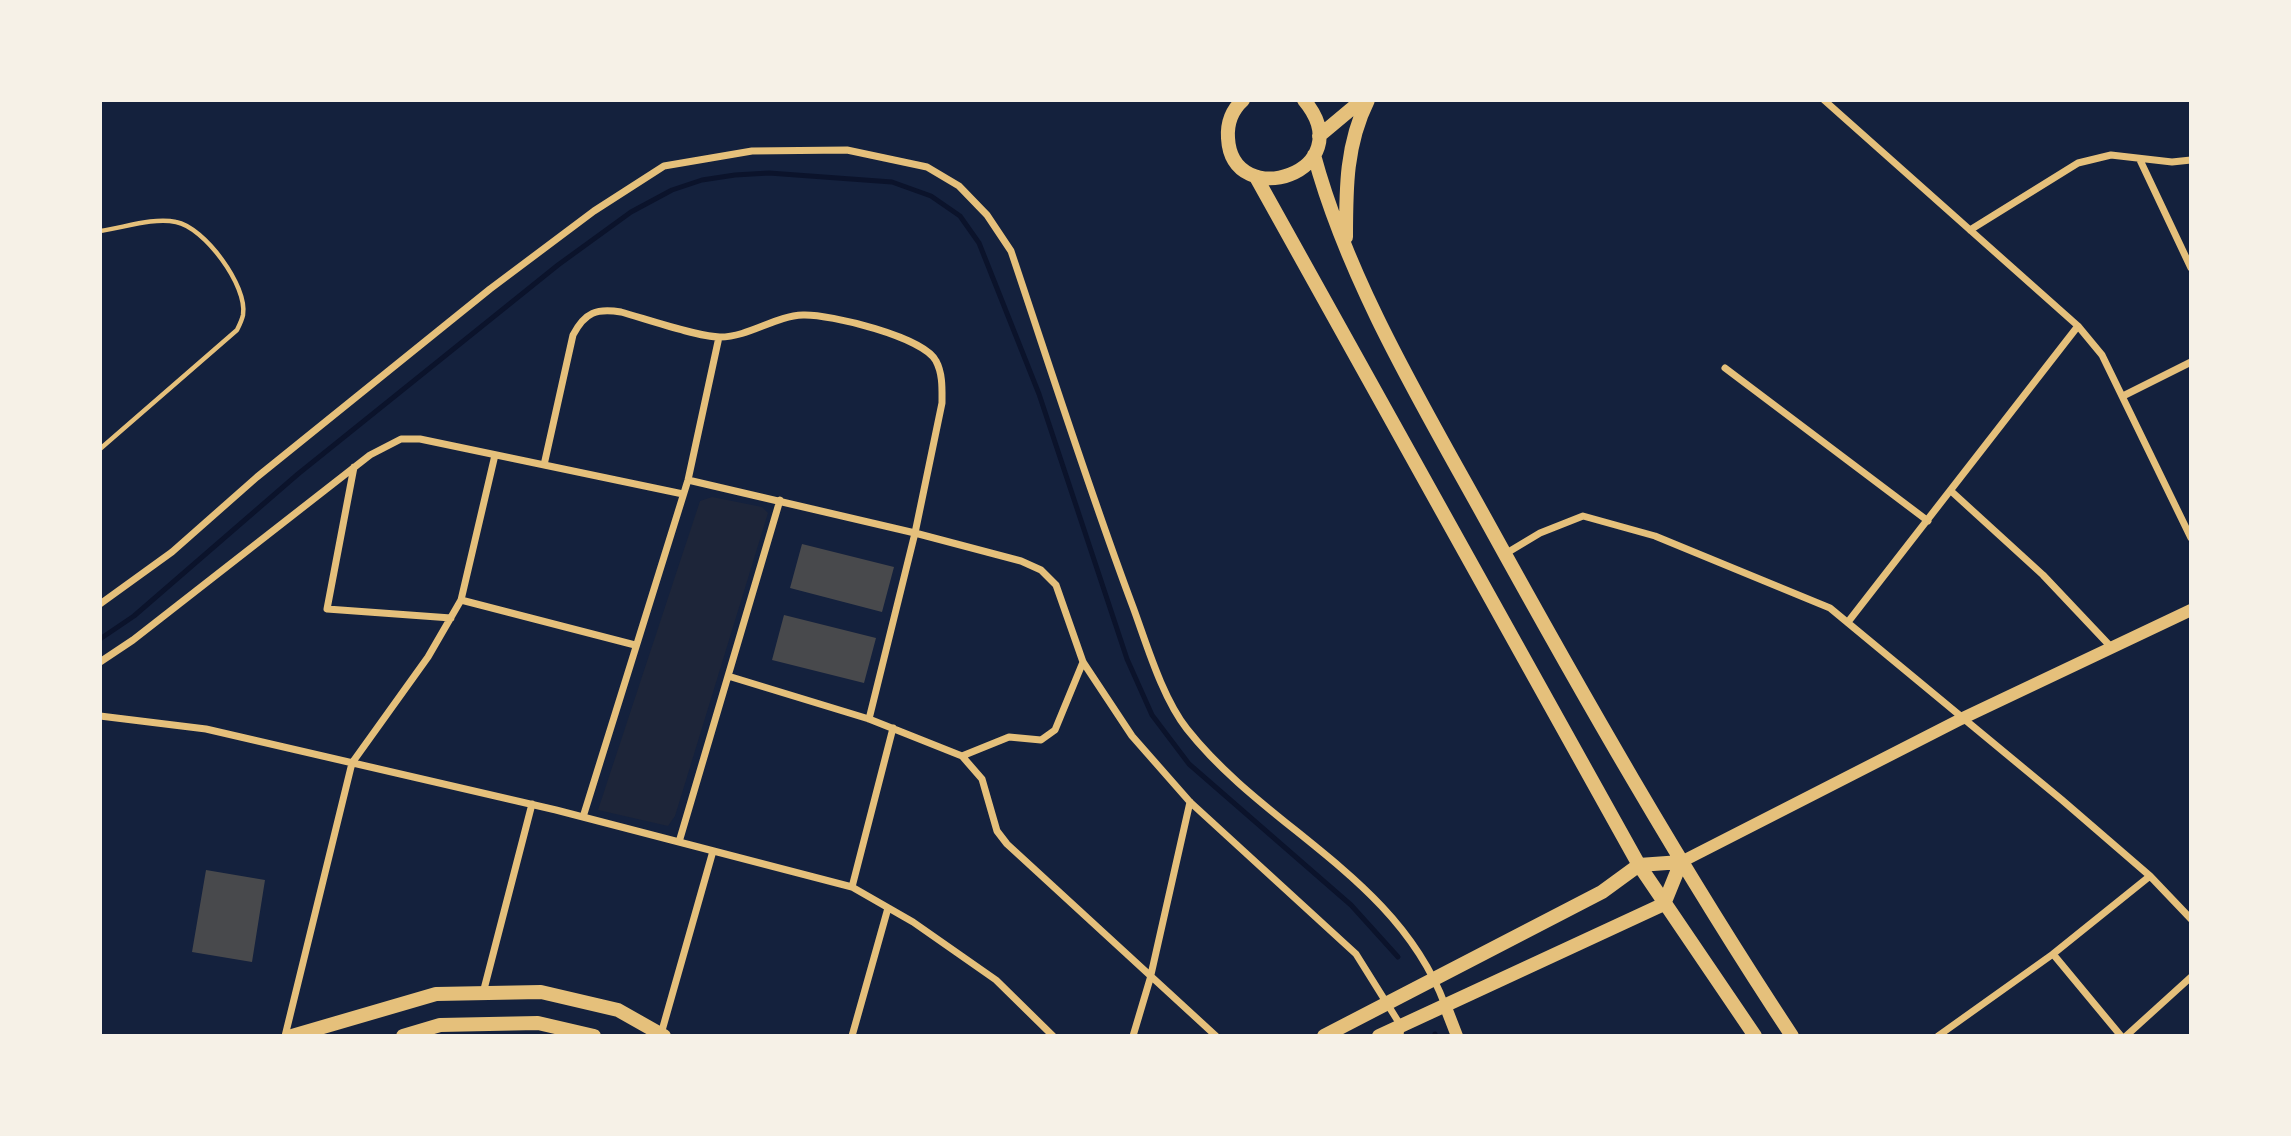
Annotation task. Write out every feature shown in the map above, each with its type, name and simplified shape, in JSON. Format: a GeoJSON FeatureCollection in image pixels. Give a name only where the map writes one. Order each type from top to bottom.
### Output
{"type":"FeatureCollection","features":[{"type":"Feature","properties":{"kind":"main road"},"geometry":{"type":"LineString","coordinates":[[1227,100],[1232,114]]}},
{"type":"Feature","properties":{"kind":"main road"},"geometry":{"type":"LineString","coordinates":[[1243,100],[1232,114],[1227,128],[1234,158],[1256,177],[1639,865],[1755,1036]]}},
{"type":"Feature","properties":{"kind":"main road"},"geometry":{"type":"LineString","coordinates":[[1304,100],[1318,122],[1319,135],[1314,155],[1325,197],[1363,285],[1440,437],[1681,862],[1792,1036]]}},
{"type":"Feature","properties":{"kind":"main road"},"geometry":{"type":"LineString","coordinates":[[1319,135],[1362,100]]}},
{"type":"Feature","properties":{"kind":"main road"},"geometry":{"type":"LineString","coordinates":[[1346,245],[1346,176],[1357,122],[1368,100]]}},
{"type":"Feature","properties":{"kind":"main road"},"geometry":{"type":"LineString","coordinates":[[1256,177],[1269,180],[1295,174],[1314,155]]}},
{"type":"Feature","properties":{"kind":"main road"},"geometry":{"type":"LineString","coordinates":[[1324,1036],[1602,892],[1639,865],[1681,862]]}},
{"type":"Feature","properties":{"kind":"main road"},"geometry":{"type":"LineString","coordinates":[[1379,1036],[1400,1031],[1445,1005],[1664,904],[1681,862]]}},
{"type":"Feature","properties":{"kind":"main road"},"geometry":{"type":"LineString","coordinates":[[292,1036],[436,994],[541,992],[618,1010],[662,1035]]}},
{"type":"Feature","properties":{"kind":"main road"},"geometry":{"type":"LineString","coordinates":[[403,1036],[418,1034],[440,1025],[538,1023],[594,1036]]}},
{"type":"Feature","properties":{"kind":"street"},"geometry":{"type":"LineString","coordinates":[[1825,100],[2078,326],[2102,355],[2191,538]]}},
{"type":"Feature","properties":{"kind":"street"},"geometry":{"type":"LineString","coordinates":[[100,604],[172,552],[257,477],[490,289],[594,211],[664,166],[752,151],[847,150],[927,167],[959,186],[987,215],[1011,251],[1111,547],[1160,677],[1185,727],[1235,779],[1334,859],[1401,927],[1435,979],[1457,1036]]}},
{"type":"Feature","properties":{"kind":"street"},"geometry":{"type":"LineString","coordinates":[[1970,230],[2078,163],[2111,155],[2140,160],[2191,160]]}},
{"type":"Feature","properties":{"kind":"street"},"geometry":{"type":"LineString","coordinates":[[2140,160],[2191,268]]}},
{"type":"Feature","properties":{"kind":"street"},"geometry":{"type":"LineString","coordinates":[[544,465],[573,335],[580,321],[592,312],[613,311],[719,337],[747,332],[803,315],[892,333],[928,351],[936,361],[942,383],[942,403],[915,533],[869,719]]}},
{"type":"Feature","properties":{"kind":"street"},"geometry":{"type":"LineString","coordinates":[[1848,622],[2078,326]]}},
{"type":"Feature","properties":{"kind":"street"},"geometry":{"type":"LineString","coordinates":[[583,817],[688,480],[719,337]]}},
{"type":"Feature","properties":{"kind":"street"},"geometry":{"type":"LineString","coordinates":[[2123,396],[2191,362]]}},
{"type":"Feature","properties":{"kind":"street"},"geometry":{"type":"LineString","coordinates":[[1725,368],[1928,521]]}},
{"type":"Feature","properties":{"kind":"street"},"geometry":{"type":"LineString","coordinates":[[100,662],[133,640],[354,467],[401,439],[420,439],[683,494]]}},
{"type":"Feature","properties":{"kind":"street"},"geometry":{"type":"LineString","coordinates":[[285,1036],[352,763],[428,657],[461,600],[495,455]]}},
{"type":"Feature","properties":{"kind":"street"},"geometry":{"type":"LineString","coordinates":[[354,467],[327,609],[450,618]]}},
{"type":"Feature","properties":{"kind":"street"},"geometry":{"type":"LineString","coordinates":[[688,480],[915,533],[1021,561],[1041,570],[1056,585],[1083,662],[1132,736],[1190,803],[1356,954],[1387,1003],[1400,1031]]}},
{"type":"Feature","properties":{"kind":"street"},"geometry":{"type":"LineString","coordinates":[[1951,491],[2043,575],[2112,648]]}},
{"type":"Feature","properties":{"kind":"street"},"geometry":{"type":"LineString","coordinates":[[679,842],[780,500]]}},
{"type":"Feature","properties":{"kind":"street"},"geometry":{"type":"LineString","coordinates":[[1505,554],[1540,533],[1583,516],[1655,536],[1758,575],[1830,608],[2150,876],[2191,919]]}},
{"type":"Feature","properties":{"kind":"street"},"geometry":{"type":"LineString","coordinates":[[461,600],[635,645]]}},
{"type":"Feature","properties":{"kind":"street"},"geometry":{"type":"LineString","coordinates":[[1681,862],[1961,719],[2191,610]]}},
{"type":"Feature","properties":{"kind":"street"},"geometry":{"type":"LineString","coordinates":[[961,756],[1009,737],[1041,740],[1048,737],[1055,730],[1083,662]]}},
{"type":"Feature","properties":{"kind":"street"},"geometry":{"type":"LineString","coordinates":[[728,676],[869,719],[961,756],[982,779],[997,831],[1007,844],[1150,979],[1216,1036]]}},
{"type":"Feature","properties":{"kind":"street"},"geometry":{"type":"LineString","coordinates":[[100,716],[206,729],[532,804],[852,887],[996,980],[1053,1036]]}},
{"type":"Feature","properties":{"kind":"street"},"geometry":{"type":"LineString","coordinates":[[852,887],[893,728]]}},
{"type":"Feature","properties":{"kind":"street"},"geometry":{"type":"LineString","coordinates":[[1133,1036],[1150,979],[1190,803]]}},
{"type":"Feature","properties":{"kind":"street"},"geometry":{"type":"LineString","coordinates":[[482,993],[532,804]]}},
{"type":"Feature","properties":{"kind":"street"},"geometry":{"type":"LineString","coordinates":[[662,1035],[713,851]]}},
{"type":"Feature","properties":{"kind":"street"},"geometry":{"type":"LineString","coordinates":[[1938,1036],[2053,954],[2150,876]]}},
{"type":"Feature","properties":{"kind":"street"},"geometry":{"type":"LineString","coordinates":[[852,1036],[888,908]]}},
{"type":"Feature","properties":{"kind":"street"},"geometry":{"type":"LineString","coordinates":[[2053,954],[2121,1036]]}},
{"type":"Feature","properties":{"kind":"street"},"geometry":{"type":"LineString","coordinates":[[2126,1036],[2191,977]]}},
{"type":"Feature","properties":{"kind":"lane"},"geometry":{"type":"LineString","coordinates":[[100,231],[167,220],[193,229],[222,258],[242,299],[243,314],[237,330],[100,449]]}},
{"type":"Feature","properties":{"kind":"shaded area"},"geometry":{"type":"Polygon","coordinates":[[[712,497],[762,507],[768,513],[675,816],[668,826],[598,810],[700,501],[712,497]]]}},
{"type":"Feature","properties":{"kind":"building"},"geometry":{"type":"Polygon","coordinates":[[[802,544],[894,567],[882,612],[790,588],[802,544]]]}},
{"type":"Feature","properties":{"kind":"building"},"geometry":{"type":"Polygon","coordinates":[[[784,615],[876,638],[864,683],[772,660],[784,615]]]}},
{"type":"Feature","properties":{"kind":"building"},"geometry":{"type":"Polygon","coordinates":[[[206,870],[265,880],[252,962],[192,952],[206,870]]]}},
{"type":"Feature","properties":{"kind":"waterway"},"geometry":{"type":"LineString","coordinates":[[100,639],[134,616],[298,474],[558,265],[631,212],[672,190],[702,180],[735,175],[769,173],[892,182],[931,196],[960,216],[979,243],[1039,394],[1127,659],[1152,715],[1189,764],[1351,905],[1398,957]]}}]}
